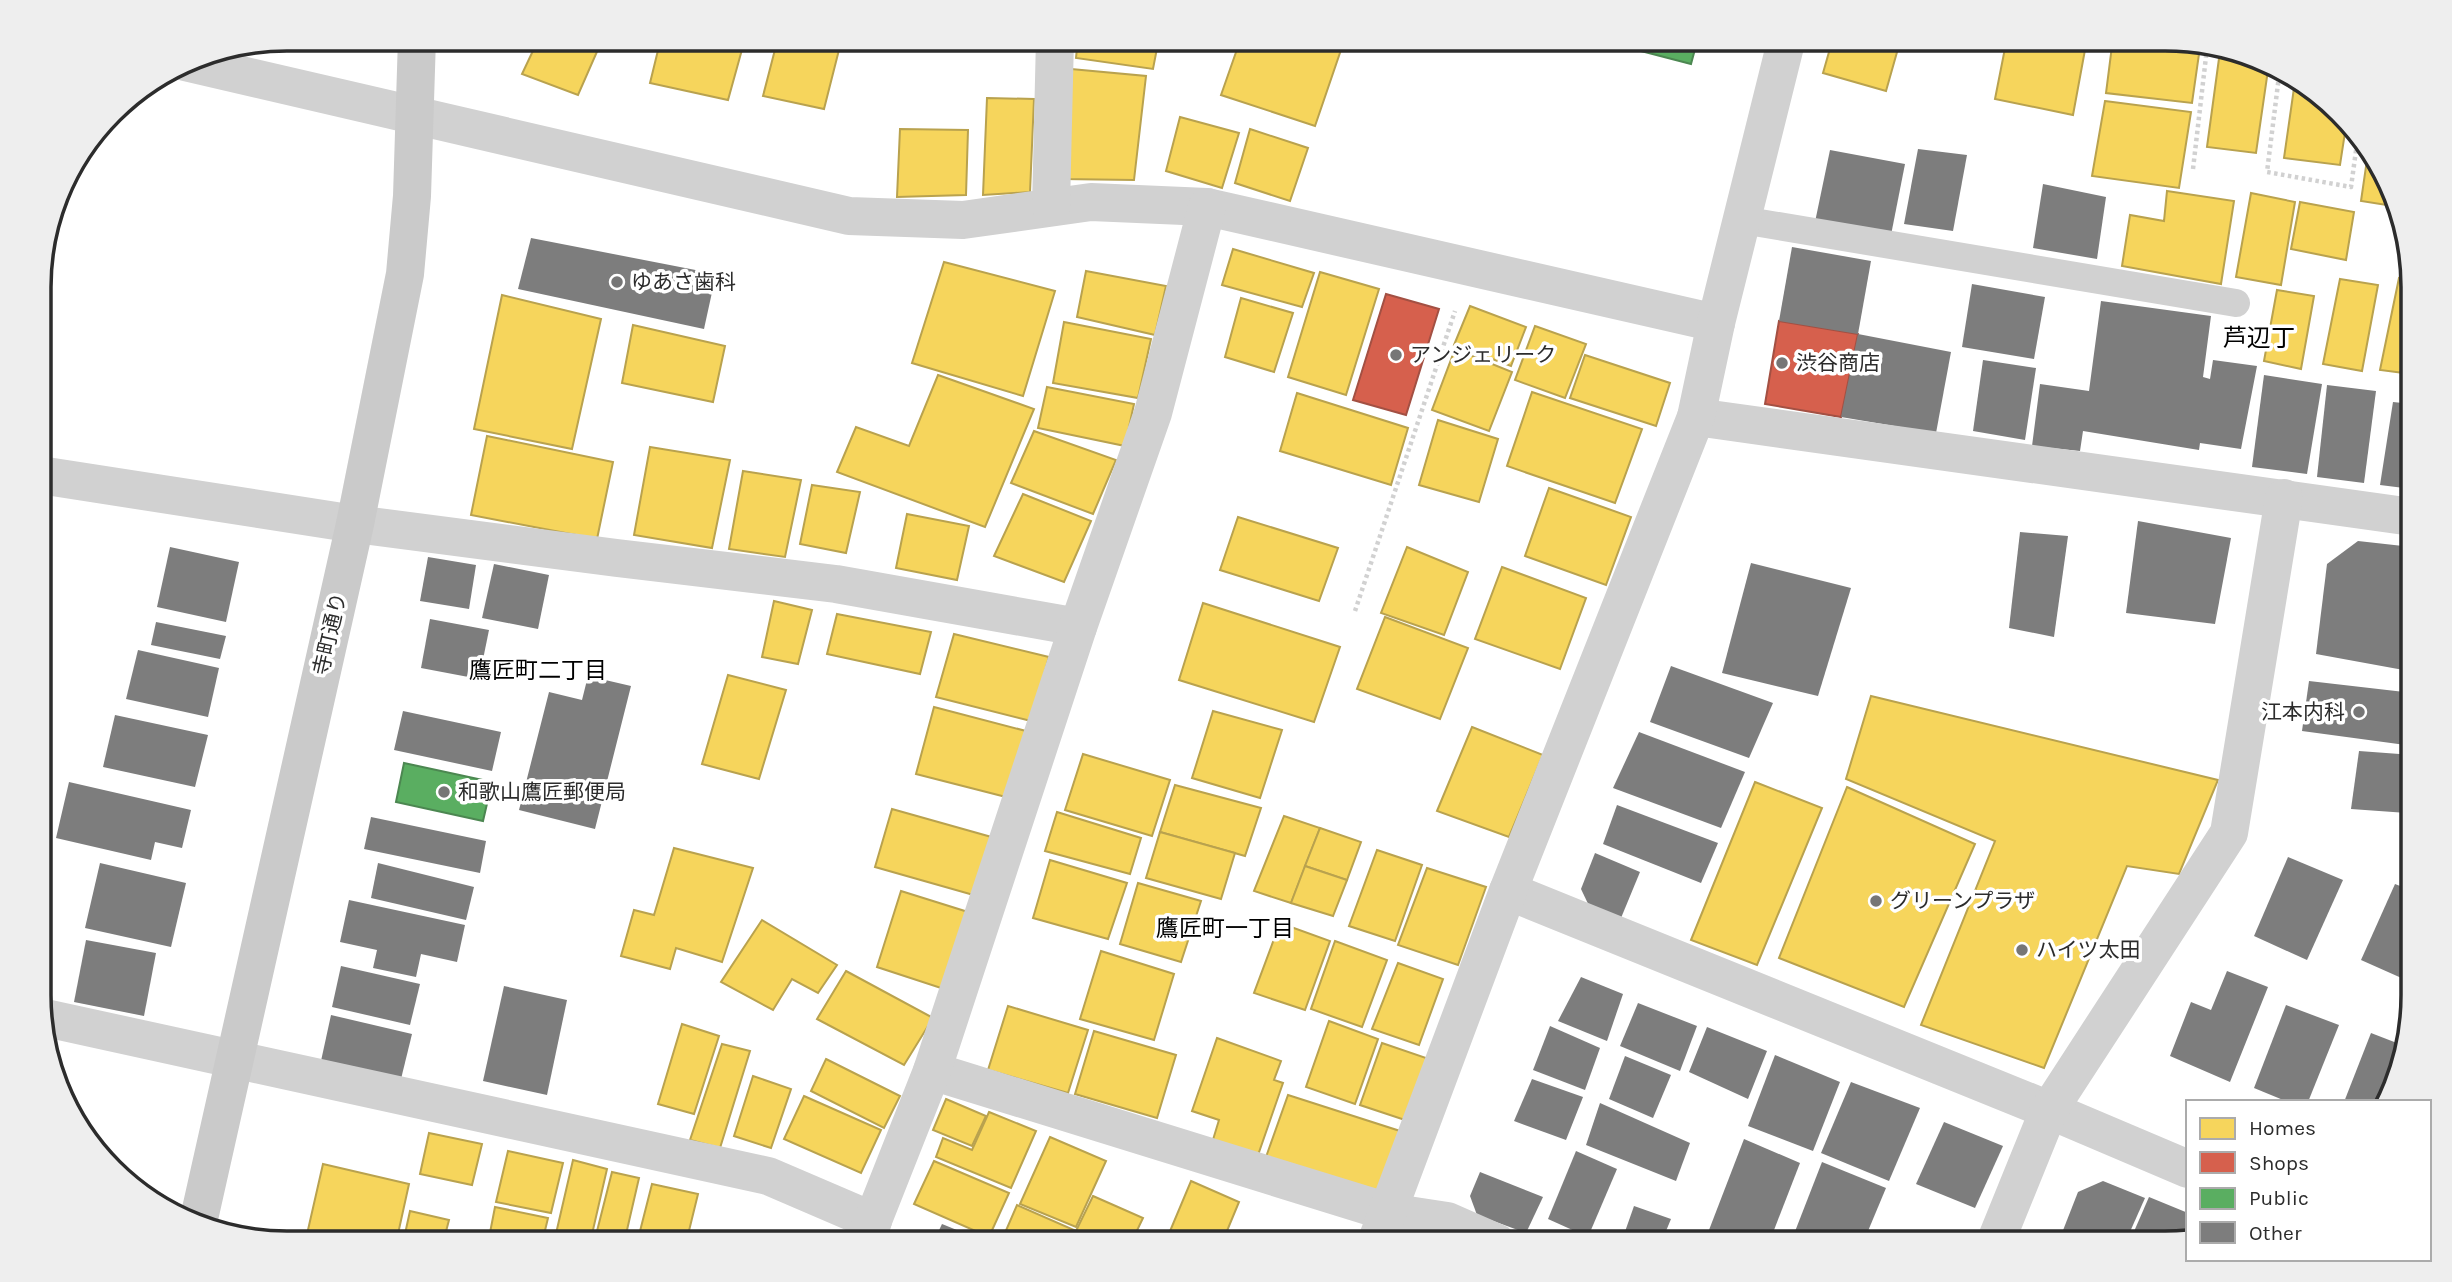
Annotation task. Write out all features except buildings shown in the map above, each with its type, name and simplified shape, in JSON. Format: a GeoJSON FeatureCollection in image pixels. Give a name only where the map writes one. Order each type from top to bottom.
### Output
{"type":"FeatureCollection","features":[{"type":"Feature","properties":{"kind":"street","name":"寺町通り"},"geometry":{"type":"LineString","coordinates":[[200,1214],[355,524],[405,274],[412,196],[416,51]]}},
{"type":"Feature","properties":{"kind":"street"},"geometry":{"type":"LineString","coordinates":[[1051,207],[1055,51]]}},
{"type":"Feature","properties":{"kind":"street"},"geometry":{"type":"LineString","coordinates":[[1382,1228],[1508,891],[1696,417],[1716,323],[1784,51]]}},
{"type":"Feature","properties":{"kind":"street"},"geometry":{"type":"LineString","coordinates":[[203,66],[849,216],[963,220],[1091,202],[1207,207],[1716,323]]}},
{"type":"Feature","properties":{"kind":"street"},"geometry":{"type":"LineString","coordinates":[[868,1231],[932,1071],[1078,627],[1153,412],[1207,207]]}},
{"type":"Feature","properties":{"kind":"street"},"geometry":{"type":"LineString","coordinates":[[1696,417],[2401,515]]}},
{"type":"Feature","properties":{"kind":"street"},"geometry":{"type":"LineString","coordinates":[[51,477],[355,524],[836,584],[1078,627]]}},
{"type":"Feature","properties":{"kind":"street"},"geometry":{"type":"LineString","coordinates":[[2000,1231],[2049,1110],[2229,833],[2284,498]]}},
{"type":"Feature","properties":{"kind":"street"},"geometry":{"type":"LineString","coordinates":[[1508,891],[2186,1168]]}},
{"type":"Feature","properties":{"kind":"street"},"geometry":{"type":"LineString","coordinates":[[53,1019],[768,1176],[866,1231]]}},
{"type":"Feature","properties":{"kind":"street"},"geometry":{"type":"LineString","coordinates":[[932,1071],[1382,1228],[1447,1222],[1468,1231]]}},
{"type":"Feature","properties":{"kind":"lane"},"geometry":{"type":"LineString","coordinates":[[1742,220],[2236,303]]}},
{"type":"Feature","properties":{"kind":"path"},"geometry":{"type":"LineString","coordinates":[[2193,169],[2206,55]]}},
{"type":"Feature","properties":{"kind":"path"},"geometry":{"type":"LineString","coordinates":[[2278,80],[2267,172],[2351,187],[2356,149]]}},
{"type":"Feature","properties":{"kind":"path"},"geometry":{"type":"LineString","coordinates":[[1354,611],[1469,267]]}},
{"type":"Feature","properties":{"kind":"place","name":"ゆあさ歯科"},"geometry":{"type":"Point","coordinates":[617,282]}},
{"type":"Feature","properties":{"kind":"place","name":"アンジェリーク"},"geometry":{"type":"Point","coordinates":[1396,355]}},
{"type":"Feature","properties":{"kind":"place","name":"渋谷商店"},"geometry":{"type":"Point","coordinates":[1782,363]}},
{"type":"Feature","properties":{"kind":"place","name":"江本内科"},"geometry":{"type":"Point","coordinates":[2359,712]}},
{"type":"Feature","properties":{"kind":"place","name":"和歌山鷹匠郵便局"},"geometry":{"type":"Point","coordinates":[444,792]}},
{"type":"Feature","properties":{"kind":"place","name":"グリーンプラザ"},"geometry":{"type":"Point","coordinates":[1876,901]}},
{"type":"Feature","properties":{"kind":"place","name":"ハイツ太田"},"geometry":{"type":"Point","coordinates":[2022,950]}},
{"type":"Feature","properties":{"kind":"district","name":"芦辺丁"},"geometry":{"type":"Point","coordinates":[2259,338]}},
{"type":"Feature","properties":{"kind":"district","name":"鷹匠町二丁目"},"geometry":{"type":"Point","coordinates":[538,670]}},
{"type":"Feature","properties":{"kind":"district","name":"鷹匠町一丁目"},"geometry":{"type":"Point","coordinates":[1225,928]}}]}
